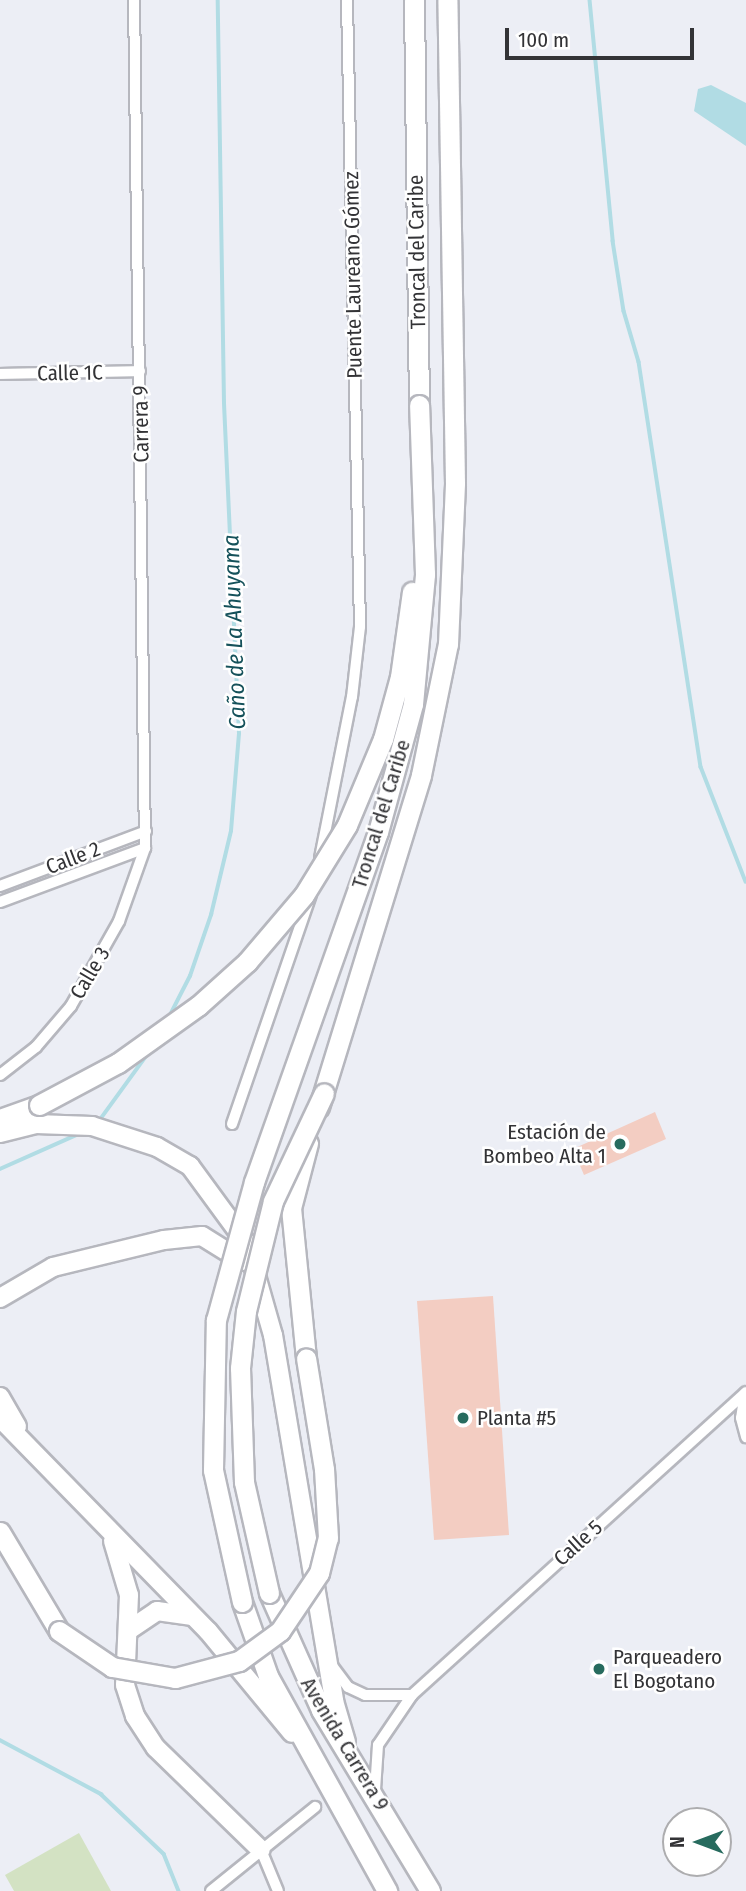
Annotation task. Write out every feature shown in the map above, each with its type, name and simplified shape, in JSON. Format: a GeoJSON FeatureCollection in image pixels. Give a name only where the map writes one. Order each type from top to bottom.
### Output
{"type":"FeatureCollection","features":[{"type":"Feature","properties":{"kind":"highway","name":"Troncal del Caribe"},"geometry":{"type":"LineString","coordinates":[[242,1602],[213,1470],[216,1320],[254,1182],[378,832],[413,704],[425,574],[419,405],[414,0]]}},
{"type":"Feature","properties":{"kind":"highway","name":"Troncal del Caribe"},"geometry":{"type":"LineString","coordinates":[[269,1593],[242,1459],[240,1368],[246,1311],[274,1201],[324,1093],[421,775],[449,644],[455,483],[447,0]]}},
{"type":"Feature","properties":{"kind":"highway"},"geometry":{"type":"LineString","coordinates":[[0,1119],[39,1105],[145,1045],[223,985],[287,917],[347,824],[383,739],[406,643],[419,405]]}},
{"type":"Feature","properties":{"kind":"highway"},"geometry":{"type":"LineString","coordinates":[[0,1532],[59,1631],[90,1656],[127,1672],[175,1678],[206,1673],[267,1643],[291,1618],[319,1573],[328,1538],[328,1504],[291,1251],[291,1208],[324,1093]]}},
{"type":"Feature","properties":{"kind":"highway","name":"Avenida Carrera 9"},"geometry":{"type":"LineString","coordinates":[[269,1593],[315,1699],[377,1798],[430,1891]]}},
{"type":"Feature","properties":{"kind":"highway","name":"Avenida Carrera 9"},"geometry":{"type":"LineString","coordinates":[[242,1602],[268,1676],[319,1775],[387,1891]]}},
{"type":"Feature","properties":{"kind":"main road"},"geometry":{"type":"LineString","coordinates":[[0,1133],[66,1124],[117,1131],[157,1147],[190,1166],[228,1212],[247,1244],[273,1335],[324,1646],[351,1759]]}},
{"type":"Feature","properties":{"kind":"main road"},"geometry":{"type":"LineString","coordinates":[[0,1298],[52,1267],[189,1237],[217,1240],[255,1273]]}},
{"type":"Feature","properties":{"kind":"main road"},"geometry":{"type":"LineString","coordinates":[[0,1396],[29,1448]]}},
{"type":"Feature","properties":{"kind":"main road"},"geometry":{"type":"LineString","coordinates":[[0,1418],[191,1616],[288,1726],[319,1775]]}},
{"type":"Feature","properties":{"kind":"main road"},"geometry":{"type":"LineString","coordinates":[[107,1530],[122,1561],[129,1630],[125,1685],[135,1716],[156,1748],[261,1850]]}},
{"type":"Feature","properties":{"kind":"main road"},"geometry":{"type":"LineString","coordinates":[[129,1630],[158,1611],[191,1616]]}},
{"type":"Feature","properties":{"kind":"street","name":"Carrera 9"},"geometry":{"type":"LineString","coordinates":[[134,0],[145,848]]}},
{"type":"Feature","properties":{"kind":"street","name":"Puente Laureano Gómez"},"geometry":{"type":"LineString","coordinates":[[235,1119],[307,909],[352,697],[360,627],[347,0]]}},
{"type":"Feature","properties":{"kind":"street","name":"Calle 1C"},"geometry":{"type":"LineString","coordinates":[[0,374],[140,371]]}},
{"type":"Feature","properties":{"kind":"street","name":"Calle 2"},"geometry":{"type":"LineString","coordinates":[[0,886],[146,831]]}},
{"type":"Feature","properties":{"kind":"street","name":"Calle 2"},"geometry":{"type":"LineString","coordinates":[[0,902],[145,848]]}},
{"type":"Feature","properties":{"kind":"street","name":"Calle 3"},"geometry":{"type":"LineString","coordinates":[[0,1075],[36,1046],[77,996],[119,921],[145,848]]}},
{"type":"Feature","properties":{"kind":"street"},"geometry":{"type":"LineString","coordinates":[[746,1393],[741,1418],[746,1437]]}},
{"type":"Feature","properties":{"kind":"street","name":"Calle 5"},"geometry":{"type":"LineString","coordinates":[[377,1798],[378,1745],[412,1695],[746,1393]]}},
{"type":"Feature","properties":{"kind":"street"},"geometry":{"type":"LineString","coordinates":[[324,1646],[336,1675],[348,1687],[383,1698],[412,1695]]}},
{"type":"Feature","properties":{"kind":"street"},"geometry":{"type":"LineString","coordinates":[[211,1891],[315,1807]]}},
{"type":"Feature","properties":{"kind":"street"},"geometry":{"type":"LineString","coordinates":[[261,1850],[278,1891]]}},
{"type":"Feature","properties":{"kind":"green space"},"geometry":{"type":"Polygon","coordinates":[[[79,1833],[111,1891],[14,1891],[5,1875],[79,1833]]]}},
{"type":"Feature","properties":{"kind":"water"},"geometry":{"type":"Polygon","coordinates":[[[711,85],[746,103],[746,146],[694,111],[698,89],[711,85]]]}},
{"type":"Feature","properties":{"kind":"building","name":"Estación de Bombeo Alta 1"},"geometry":{"type":"Polygon","coordinates":[[[655,1112],[666,1139],[584,1175],[573,1149],[655,1112]]]}},
{"type":"Feature","properties":{"kind":"building","name":"Planta #5"},"geometry":{"type":"Polygon","coordinates":[[[493,1296],[509,1535],[434,1540],[417,1301],[493,1296]]]}},
{"type":"Feature","properties":{"kind":"waterway","name":"Caño de La Ahuyama"},"geometry":{"type":"LineString","coordinates":[[169,1017],[190,976],[211,915],[231,831],[239,734],[224,403],[218,0]]}},
{"type":"Feature","properties":{"kind":"waterway"},"geometry":{"type":"LineString","coordinates":[[590,0],[613,241],[624,311],[639,362],[701,767],[746,882]]}},
{"type":"Feature","properties":{"kind":"waterway","name":"Caño de La Ahuyama"},"geometry":{"type":"LineString","coordinates":[[99,1121],[152,1048]]}},
{"type":"Feature","properties":{"kind":"waterway","name":"Caño de La Ahuyama"},"geometry":{"type":"LineString","coordinates":[[0,1169],[81,1133]]}},
{"type":"Feature","properties":{"kind":"waterway"},"geometry":{"type":"LineString","coordinates":[[0,1740],[101,1794],[164,1854],[179,1891]]}},
{"type":"Feature","properties":{"kind":"place","name":"Estación de Bombeo Alta 1"},"geometry":{"type":"Point","coordinates":[620,1144]}},
{"type":"Feature","properties":{"kind":"place","name":"Planta #5"},"geometry":{"type":"Point","coordinates":[463,1418]}},
{"type":"Feature","properties":{"kind":"place","name":"Parqueadero El Bogotano"},"geometry":{"type":"Point","coordinates":[599,1669]}}]}
